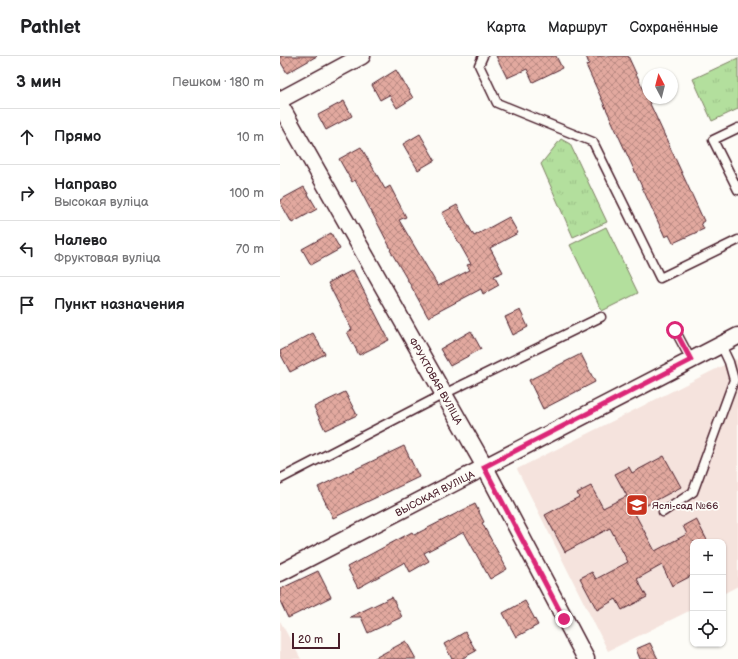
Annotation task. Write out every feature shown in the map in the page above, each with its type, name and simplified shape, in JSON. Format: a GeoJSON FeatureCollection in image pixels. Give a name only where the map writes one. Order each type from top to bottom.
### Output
{"type":"FeatureCollection","features":[{"type":"Feature","properties":{"kind":"street"},"geometry":{"type":"LineString","coordinates":[[280,100],[362,56]]}},
{"type":"Feature","properties":{"kind":"street","name":"ФРУКТОВАЯ ВУЛІЦА"},"geometry":{"type":"LineString","coordinates":[[280,105],[444,394],[586,659]]}},
{"type":"Feature","properties":{"kind":"street","name":"ВЫСОКАЯ ВУЛІЦА"},"geometry":{"type":"LineString","coordinates":[[280,573],[738,336]]}},
{"type":"Feature","properties":{"kind":"lane"},"geometry":{"type":"LineString","coordinates":[[483,56],[479,65],[497,102],[593,142],[660,278],[738,240]]}},
{"type":"Feature","properties":{"kind":"lane"},"geometry":{"type":"LineString","coordinates":[[738,128],[713,140],[738,190]]}},
{"type":"Feature","properties":{"kind":"lane"},"geometry":{"type":"LineString","coordinates":[[280,478],[444,394],[601,317]]}},
{"type":"Feature","properties":{"kind":"lane"},"geometry":{"type":"LineString","coordinates":[[675,330],[691,360]]}},
{"type":"Feature","properties":{"kind":"lane"},"geometry":{"type":"LineString","coordinates":[[663,512],[693,492],[734,380],[729,362],[721,345]]}},
{"type":"Feature","properties":{"kind":"shaded area","name":"Яслі-сад №66"},"geometry":{"type":"Polygon","coordinates":[[[736,359],[738,363],[738,586],[726,592],[726,539],[690,539],[690,610],[608,651],[517,469],[736,359]]]}},
{"type":"Feature","properties":{"kind":"shaded area"},"geometry":{"type":"Polygon","coordinates":[[[280,621],[301,659],[280,659],[280,621]]]}},
{"type":"Feature","properties":{"kind":"green space"},"geometry":{"type":"Polygon","coordinates":[[[738,58],[738,109],[712,121],[693,79],[738,58]]]}},
{"type":"Feature","properties":{"kind":"green space"},"geometry":{"type":"Polygon","coordinates":[[[561,139],[570,144],[607,222],[573,237],[541,164],[561,139]]]}},
{"type":"Feature","properties":{"kind":"green space"},"geometry":{"type":"Polygon","coordinates":[[[606,227],[638,293],[602,311],[570,245],[606,227]]]}},
{"type":"Feature","properties":{"kind":"building"},"geometry":{"type":"Polygon","coordinates":[[[280,56],[317,56],[287,73],[280,61],[280,56]]]}},
{"type":"Feature","properties":{"kind":"building"},"geometry":{"type":"Polygon","coordinates":[[[496,56],[556,56],[562,68],[533,82],[527,69],[507,78],[496,56]]]}},
{"type":"Feature","properties":{"kind":"building"},"geometry":{"type":"Polygon","coordinates":[[[586,56],[628,56],[642,86],[642,104],[650,104],[704,221],[701,223],[704,229],[673,243],[669,235],[665,237],[586,65],[589,64],[586,56]]]}},
{"type":"Feature","properties":{"kind":"building"},"geometry":{"type":"Polygon","coordinates":[[[396,70],[413,98],[397,108],[389,95],[380,100],[372,85],[396,70]]]}},
{"type":"Feature","properties":{"kind":"building"},"geometry":{"type":"Polygon","coordinates":[[[344,101],[352,116],[326,130],[318,115],[344,101]]]}},
{"type":"Feature","properties":{"kind":"building"},"geometry":{"type":"Polygon","coordinates":[[[420,134],[435,160],[418,170],[403,144],[420,134]]]}},
{"type":"Feature","properties":{"kind":"building"},"geometry":{"type":"Polygon","coordinates":[[[361,147],[385,189],[390,186],[406,217],[399,220],[438,286],[470,270],[467,265],[471,264],[442,213],[457,205],[474,236],[509,217],[518,233],[490,248],[503,272],[494,276],[499,285],[483,294],[481,289],[428,317],[390,250],[391,249],[355,180],[352,182],[339,159],[361,147]]]}},
{"type":"Feature","properties":{"kind":"building"},"geometry":{"type":"Polygon","coordinates":[[[304,187],[317,209],[292,223],[280,200],[304,187]]]}},
{"type":"Feature","properties":{"kind":"building"},"geometry":{"type":"Polygon","coordinates":[[[331,233],[340,249],[311,265],[302,249],[331,233]]]}},
{"type":"Feature","properties":{"kind":"building"},"geometry":{"type":"Polygon","coordinates":[[[353,270],[389,340],[359,355],[347,332],[352,330],[328,283],[353,270]]]}},
{"type":"Feature","properties":{"kind":"building"},"geometry":{"type":"Polygon","coordinates":[[[520,310],[528,327],[513,335],[505,317],[520,310]]]}},
{"type":"Feature","properties":{"kind":"building"},"geometry":{"type":"Polygon","coordinates":[[[471,331],[481,349],[450,366],[440,349],[471,331]]]}},
{"type":"Feature","properties":{"kind":"building"},"geometry":{"type":"Polygon","coordinates":[[[313,333],[325,354],[290,372],[280,351],[313,333]]]}},
{"type":"Feature","properties":{"kind":"building"},"geometry":{"type":"Polygon","coordinates":[[[581,354],[595,382],[543,409],[529,380],[581,354]]]}},
{"type":"Feature","properties":{"kind":"building"},"geometry":{"type":"Polygon","coordinates":[[[345,392],[357,415],[325,430],[314,407],[345,392]]]}},
{"type":"Feature","properties":{"kind":"building"},"geometry":{"type":"Polygon","coordinates":[[[404,446],[419,477],[333,518],[318,487],[404,446]]]}},
{"type":"Feature","properties":{"kind":"building"},"geometry":{"type":"Polygon","coordinates":[[[664,456],[681,487],[634,512],[655,551],[687,534],[683,526],[696,519],[706,539],[690,539],[690,577],[672,586],[662,565],[637,579],[647,597],[622,610],[616,599],[597,610],[580,578],[592,572],[596,579],[628,562],[610,528],[565,552],[545,515],[579,497],[577,493],[591,486],[603,508],[627,496],[615,474],[629,467],[632,473],[664,456]]]}},
{"type":"Feature","properties":{"kind":"building"},"geometry":{"type":"Polygon","coordinates":[[[475,504],[484,522],[482,523],[507,569],[490,579],[464,532],[424,553],[429,561],[410,572],[405,562],[358,588],[347,567],[412,532],[414,535],[475,504]]]}},
{"type":"Feature","properties":{"kind":"building"},"geometry":{"type":"Polygon","coordinates":[[[318,571],[331,597],[288,618],[280,601],[280,589],[318,571]]]}},
{"type":"Feature","properties":{"kind":"building"},"geometry":{"type":"Polygon","coordinates":[[[392,597],[402,617],[368,633],[361,617],[350,617],[392,597]]]}},
{"type":"Feature","properties":{"kind":"building"},"geometry":{"type":"Polygon","coordinates":[[[525,601],[538,625],[516,637],[503,613],[525,601]]]}},
{"type":"Feature","properties":{"kind":"building"},"geometry":{"type":"Polygon","coordinates":[[[465,632],[476,651],[461,659],[452,659],[444,644],[465,632]]]}},
{"type":"Feature","properties":{"kind":"building"},"geometry":{"type":"Polygon","coordinates":[[[406,641],[416,659],[373,659],[406,641]]]}},
{"type":"Feature","properties":{"kind":"building"},"geometry":{"type":"Polygon","coordinates":[[[650,643],[658,659],[640,659],[636,649],[650,643]]]}},
{"type":"Feature","properties":{"kind":"place","name":"Яслі-сад №66"},"geometry":{"type":"Point","coordinates":[637,505]}},
{"type":"Feature","properties":{"kind":"route"},"geometry":{"type":"LineString","coordinates":[[564,619],[484,467],[691,360],[675,330]]}}]}
